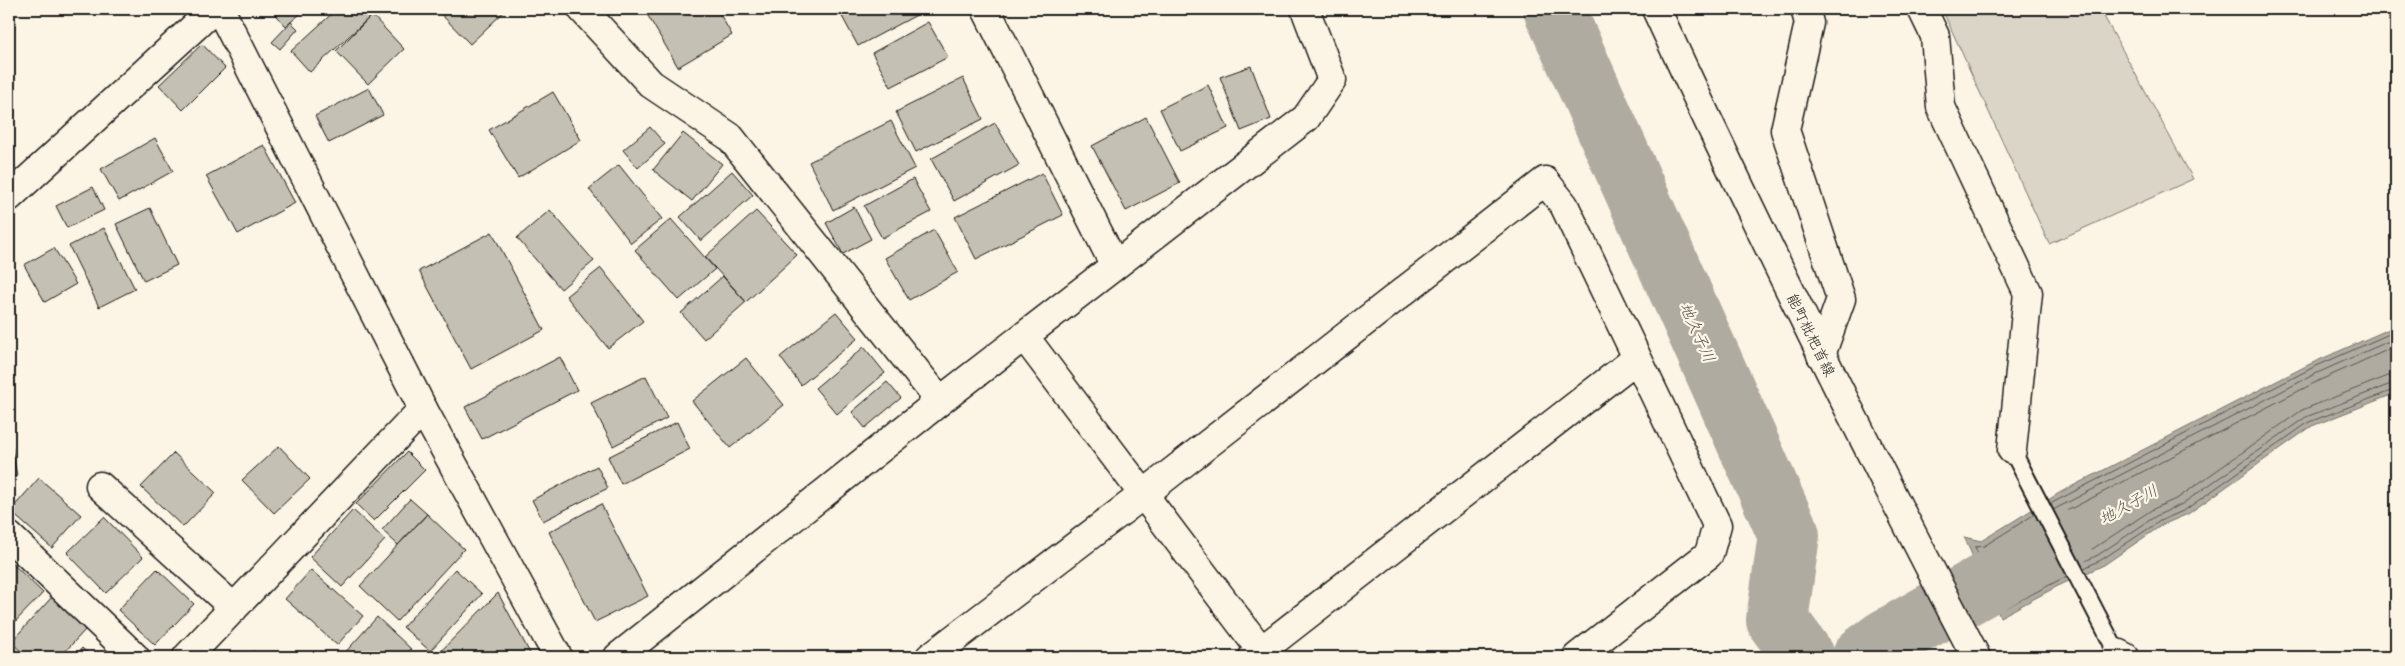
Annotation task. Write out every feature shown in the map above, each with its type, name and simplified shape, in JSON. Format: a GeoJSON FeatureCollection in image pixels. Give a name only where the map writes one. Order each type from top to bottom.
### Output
{"type":"FeatureCollection","features":[{"type":"Feature","properties":{"kind":"street"},"geometry":{"type":"LineString","coordinates":[[9,196],[214,9]]}},
{"type":"Feature","properties":{"kind":"street"},"geometry":{"type":"LineString","coordinates":[[220,9],[423,409],[558,657]]}},
{"type":"Feature","properties":{"kind":"street"},"geometry":{"type":"LineString","coordinates":[[582,9],[651,84],[730,137],[940,401]]}},
{"type":"Feature","properties":{"kind":"street"},"geometry":{"type":"LineString","coordinates":[[986,9],[1114,264]]}},
{"type":"Feature","properties":{"kind":"street"},"geometry":{"type":"LineString","coordinates":[[618,657],[1114,264],[1306,118],[1332,80],[1305,9]]}},
{"type":"Feature","properties":{"kind":"street","name":"能町枇杷首線"},"geometry":{"type":"LineString","coordinates":[[1656,9],[1721,149],[1821,355],[1976,657]]}},
{"type":"Feature","properties":{"kind":"street"},"geometry":{"type":"LineString","coordinates":[[1805,9],[1809,23],[1785,130],[1841,299],[1821,355]]}},
{"type":"Feature","properties":{"kind":"street"},"geometry":{"type":"LineString","coordinates":[[1922,9],[1935,36],[1941,107],[2028,294],[2012,450]]}},
{"type":"Feature","properties":{"kind":"street"},"geometry":{"type":"LineString","coordinates":[[930,657],[1144,494],[1545,181],[1564,205],[1717,525],[1709,554],[1577,657]]}},
{"type":"Feature","properties":{"kind":"street"},"geometry":{"type":"LineString","coordinates":[[1024,336],[1144,494],[1260,655],[1636,359]]}},
{"type":"Feature","properties":{"kind":"street"},"geometry":{"type":"LineString","coordinates":[[188,657],[423,409]]}},
{"type":"Feature","properties":{"kind":"street"},"geometry":{"type":"LineString","coordinates":[[100,486],[234,608]]}},
{"type":"Feature","properties":{"kind":"street"},"geometry":{"type":"LineString","coordinates":[[9,536],[135,657]]}},
{"type":"Feature","properties":{"kind":"lane"},"geometry":{"type":"LineString","coordinates":[[2012,450],[2121,655]]}},
{"type":"Feature","properties":{"kind":"shaded area"},"geometry":{"type":"Polygon","coordinates":[[[1942,9],[2100,9],[2193,179],[2049,244],[1942,9]]]}},
{"type":"Feature","properties":{"kind":"water"},"geometry":{"type":"Polygon","coordinates":[[[2396,326],[2396,393],[2312,426],[2188,514],[2162,525],[2104,565],[2058,586],[2000,617],[1964,537],[1981,541],[2061,492],[2310,364],[2396,326]]]}},
{"type":"Feature","properties":{"kind":"building"},"geometry":{"type":"Polygon","coordinates":[[[271,9],[306,9],[286,26],[271,9]]]}},
{"type":"Feature","properties":{"kind":"building"},"geometry":{"type":"Polygon","coordinates":[[[337,9],[365,9],[371,16],[310,72],[291,51],[337,9]]]}},
{"type":"Feature","properties":{"kind":"building"},"geometry":{"type":"Polygon","coordinates":[[[436,9],[507,9],[470,44],[436,9]]]}},
{"type":"Feature","properties":{"kind":"building"},"geometry":{"type":"Polygon","coordinates":[[[644,9],[717,9],[732,35],[678,67],[644,9]]]}},
{"type":"Feature","properties":{"kind":"building"},"geometry":{"type":"Polygon","coordinates":[[[838,9],[928,9],[858,46],[838,9]]]}},
{"type":"Feature","properties":{"kind":"building"},"geometry":{"type":"Polygon","coordinates":[[[372,15],[404,49],[368,84],[336,51],[372,15]]]}},
{"type":"Feature","properties":{"kind":"building"},"geometry":{"type":"Polygon","coordinates":[[[291,22],[298,29],[280,49],[272,42],[291,22]]]}},
{"type":"Feature","properties":{"kind":"building"},"geometry":{"type":"Polygon","coordinates":[[[928,22],[948,57],[891,87],[872,53],[928,22]]]}},
{"type":"Feature","properties":{"kind":"building"},"geometry":{"type":"Polygon","coordinates":[[[202,44],[225,68],[183,110],[159,85],[202,44]]]}},
{"type":"Feature","properties":{"kind":"building"},"geometry":{"type":"Polygon","coordinates":[[[1251,66],[1271,119],[1241,131],[1220,77],[1251,66]]]}},
{"type":"Feature","properties":{"kind":"building"},"geometry":{"type":"Polygon","coordinates":[[[963,78],[983,119],[916,152],[896,112],[963,78]]]}},
{"type":"Feature","properties":{"kind":"building"},"geometry":{"type":"Polygon","coordinates":[[[1208,85],[1228,128],[1180,151],[1160,109],[1208,85]]]}},
{"type":"Feature","properties":{"kind":"building"},"geometry":{"type":"Polygon","coordinates":[[[369,88],[383,115],[329,143],[315,116],[369,88]]]}},
{"type":"Feature","properties":{"kind":"building"},"geometry":{"type":"Polygon","coordinates":[[[553,92],[581,140],[518,178],[489,130],[553,92]]]}},
{"type":"Feature","properties":{"kind":"building"},"geometry":{"type":"Polygon","coordinates":[[[1146,117],[1180,183],[1126,211],[1092,146],[1146,117]]]}},
{"type":"Feature","properties":{"kind":"building"},"geometry":{"type":"Polygon","coordinates":[[[891,121],[915,168],[833,210],[809,162],[891,121]]]}},
{"type":"Feature","properties":{"kind":"building"},"geometry":{"type":"Polygon","coordinates":[[[995,123],[1019,165],[954,201],[931,159],[995,123]]]}},
{"type":"Feature","properties":{"kind":"building"},"geometry":{"type":"Polygon","coordinates":[[[650,127],[665,144],[638,168],[623,150],[650,127]]]}},
{"type":"Feature","properties":{"kind":"building"},"geometry":{"type":"Polygon","coordinates":[[[683,133],[722,164],[692,201],[653,170],[683,133]]]}},
{"type":"Feature","properties":{"kind":"building"},"geometry":{"type":"Polygon","coordinates":[[[155,138],[173,171],[119,201],[101,169],[155,138]]]}},
{"type":"Feature","properties":{"kind":"building"},"geometry":{"type":"Polygon","coordinates":[[[264,145],[295,203],[238,234],[206,176],[264,145]]]}},
{"type":"Feature","properties":{"kind":"building"},"geometry":{"type":"Polygon","coordinates":[[[619,165],[662,219],[631,243],[589,189],[619,165]]]}},
{"type":"Feature","properties":{"kind":"building"},"geometry":{"type":"Polygon","coordinates":[[[732,171],[753,195],[701,241],[680,217],[732,171]]]}},
{"type":"Feature","properties":{"kind":"building"},"geometry":{"type":"Polygon","coordinates":[[[1042,173],[1063,215],[976,259],[955,217],[1042,173]]]}},
{"type":"Feature","properties":{"kind":"building"},"geometry":{"type":"Polygon","coordinates":[[[913,179],[931,212],[882,238],[864,206],[913,179]]]}},
{"type":"Feature","properties":{"kind":"building"},"geometry":{"type":"Polygon","coordinates":[[[93,187],[104,210],[67,228],[56,206],[93,187]]]}},
{"type":"Feature","properties":{"kind":"building"},"geometry":{"type":"Polygon","coordinates":[[[854,207],[871,239],[843,254],[826,223],[854,207]]]}},
{"type":"Feature","properties":{"kind":"building"},"geometry":{"type":"Polygon","coordinates":[[[150,208],[177,265],[144,281],[116,224],[150,208]]]}},
{"type":"Feature","properties":{"kind":"building"},"geometry":{"type":"Polygon","coordinates":[[[550,210],[594,261],[561,289],[517,238],[550,210]]]}},
{"type":"Feature","properties":{"kind":"building"},"geometry":{"type":"Polygon","coordinates":[[[756,211],[797,255],[746,302],[705,257],[756,211]]]}},
{"type":"Feature","properties":{"kind":"building"},"geometry":{"type":"Polygon","coordinates":[[[671,219],[715,269],[679,300],[635,250],[671,219]]]}},
{"type":"Feature","properties":{"kind":"building"},"geometry":{"type":"Polygon","coordinates":[[[104,228],[135,289],[99,307],[69,246],[104,228]]]}},
{"type":"Feature","properties":{"kind":"building"},"geometry":{"type":"Polygon","coordinates":[[[934,230],[958,272],[909,300],[885,258],[934,230]]]}},
{"type":"Feature","properties":{"kind":"building"},"geometry":{"type":"Polygon","coordinates":[[[492,232],[544,330],[471,369],[419,271],[492,232]]]}},
{"type":"Feature","properties":{"kind":"building"},"geometry":{"type":"Polygon","coordinates":[[[54,248],[76,284],[45,302],[24,265],[54,248]]]}},
{"type":"Feature","properties":{"kind":"building"},"geometry":{"type":"Polygon","coordinates":[[[601,268],[643,321],[608,348],[566,296],[601,268]]]}},
{"type":"Feature","properties":{"kind":"building"},"geometry":{"type":"Polygon","coordinates":[[[723,276],[746,302],[704,339],[681,313],[723,276]]]}},
{"type":"Feature","properties":{"kind":"building"},"geometry":{"type":"Polygon","coordinates":[[[836,312],[858,338],[801,385],[780,357],[836,312]]]}},
{"type":"Feature","properties":{"kind":"building"},"geometry":{"type":"Polygon","coordinates":[[[864,347],[885,373],[837,414],[815,388],[864,347]]]}},
{"type":"Feature","properties":{"kind":"building"},"geometry":{"type":"Polygon","coordinates":[[[560,357],[577,390],[482,439],[465,407],[560,357]]]}},
{"type":"Feature","properties":{"kind":"building"},"geometry":{"type":"Polygon","coordinates":[[[746,358],[784,405],[730,448],[692,401],[746,358]]]}},
{"type":"Feature","properties":{"kind":"building"},"geometry":{"type":"Polygon","coordinates":[[[646,376],[667,418],[613,446],[591,403],[646,376]]]}},
{"type":"Feature","properties":{"kind":"building"},"geometry":{"type":"Polygon","coordinates":[[[887,382],[901,398],[865,428],[852,412],[887,382]]]}},
{"type":"Feature","properties":{"kind":"building"},"geometry":{"type":"Polygon","coordinates":[[[677,422],[690,449],[621,484],[608,457],[677,422]]]}},
{"type":"Feature","properties":{"kind":"building"},"geometry":{"type":"Polygon","coordinates":[[[9,432],[17,476],[9,477],[9,432]]]}},
{"type":"Feature","properties":{"kind":"building"},"geometry":{"type":"Polygon","coordinates":[[[279,446],[310,479],[274,513],[242,480],[279,446]]]}},
{"type":"Feature","properties":{"kind":"building"},"geometry":{"type":"Polygon","coordinates":[[[407,452],[425,470],[374,521],[356,504],[407,452]]]}},
{"type":"Feature","properties":{"kind":"building"},"geometry":{"type":"Polygon","coordinates":[[[174,453],[216,493],[183,527],[141,487],[174,453]]]}},
{"type":"Feature","properties":{"kind":"building"},"geometry":{"type":"Polygon","coordinates":[[[597,466],[608,488],[543,521],[532,500],[597,466]]]}},
{"type":"Feature","properties":{"kind":"building"},"geometry":{"type":"Polygon","coordinates":[[[39,478],[81,515],[52,548],[10,511],[39,478]]]}},
{"type":"Feature","properties":{"kind":"building"},"geometry":{"type":"Polygon","coordinates":[[[410,499],[427,514],[398,545],[382,530],[410,499]]]}},
{"type":"Feature","properties":{"kind":"building"},"geometry":{"type":"Polygon","coordinates":[[[601,504],[648,596],[595,622],[549,532],[601,504]]]}},
{"type":"Feature","properties":{"kind":"building"},"geometry":{"type":"Polygon","coordinates":[[[353,510],[385,540],[342,587],[310,557],[353,510]]]}},
{"type":"Feature","properties":{"kind":"building"},"geometry":{"type":"Polygon","coordinates":[[[427,514],[464,549],[397,621],[360,586],[427,514]]]}},
{"type":"Feature","properties":{"kind":"building"},"geometry":{"type":"Polygon","coordinates":[[[104,517],[143,557],[106,593],[67,553],[104,517]]]}},
{"type":"Feature","properties":{"kind":"building"},"geometry":{"type":"Polygon","coordinates":[[[9,560],[43,593],[9,628],[9,560]]]}},
{"type":"Feature","properties":{"kind":"building"},"geometry":{"type":"Polygon","coordinates":[[[157,569],[194,604],[155,645],[118,610],[157,569]]]}},
{"type":"Feature","properties":{"kind":"building"},"geometry":{"type":"Polygon","coordinates":[[[455,569],[482,594],[430,651],[403,627],[455,569]]]}},
{"type":"Feature","properties":{"kind":"building"},"geometry":{"type":"Polygon","coordinates":[[[311,570],[363,616],[337,645],[285,599],[311,570]]]}},
{"type":"Feature","properties":{"kind":"building"},"geometry":{"type":"Polygon","coordinates":[[[498,593],[532,657],[435,657],[498,593]]]}},
{"type":"Feature","properties":{"kind":"building"},"geometry":{"type":"Polygon","coordinates":[[[52,597],[86,629],[60,657],[27,657],[11,642],[52,597]]]}},
{"type":"Feature","properties":{"kind":"building"},"geometry":{"type":"Polygon","coordinates":[[[377,617],[411,649],[403,657],[341,657],[377,617]]]}},
{"type":"Feature","properties":{"kind":"building"},"geometry":{"type":"Polygon","coordinates":[[[82,648],[92,657],[74,657],[82,648]]]}},
{"type":"Feature","properties":{"kind":"building"},"geometry":{"type":"Polygon","coordinates":[[[253,651],[260,657],[247,657],[253,651]]]}},
{"type":"Feature","properties":{"kind":"waterway","name":"地久子川"},"geometry":{"type":"LineString","coordinates":[[1554,9],[1789,535],[1777,620],[1804,657]]}},
{"type":"Feature","properties":{"kind":"waterway","name":"地久子川"},"geometry":{"type":"LineString","coordinates":[[1863,657],[1886,640],[2062,541]]}}]}
